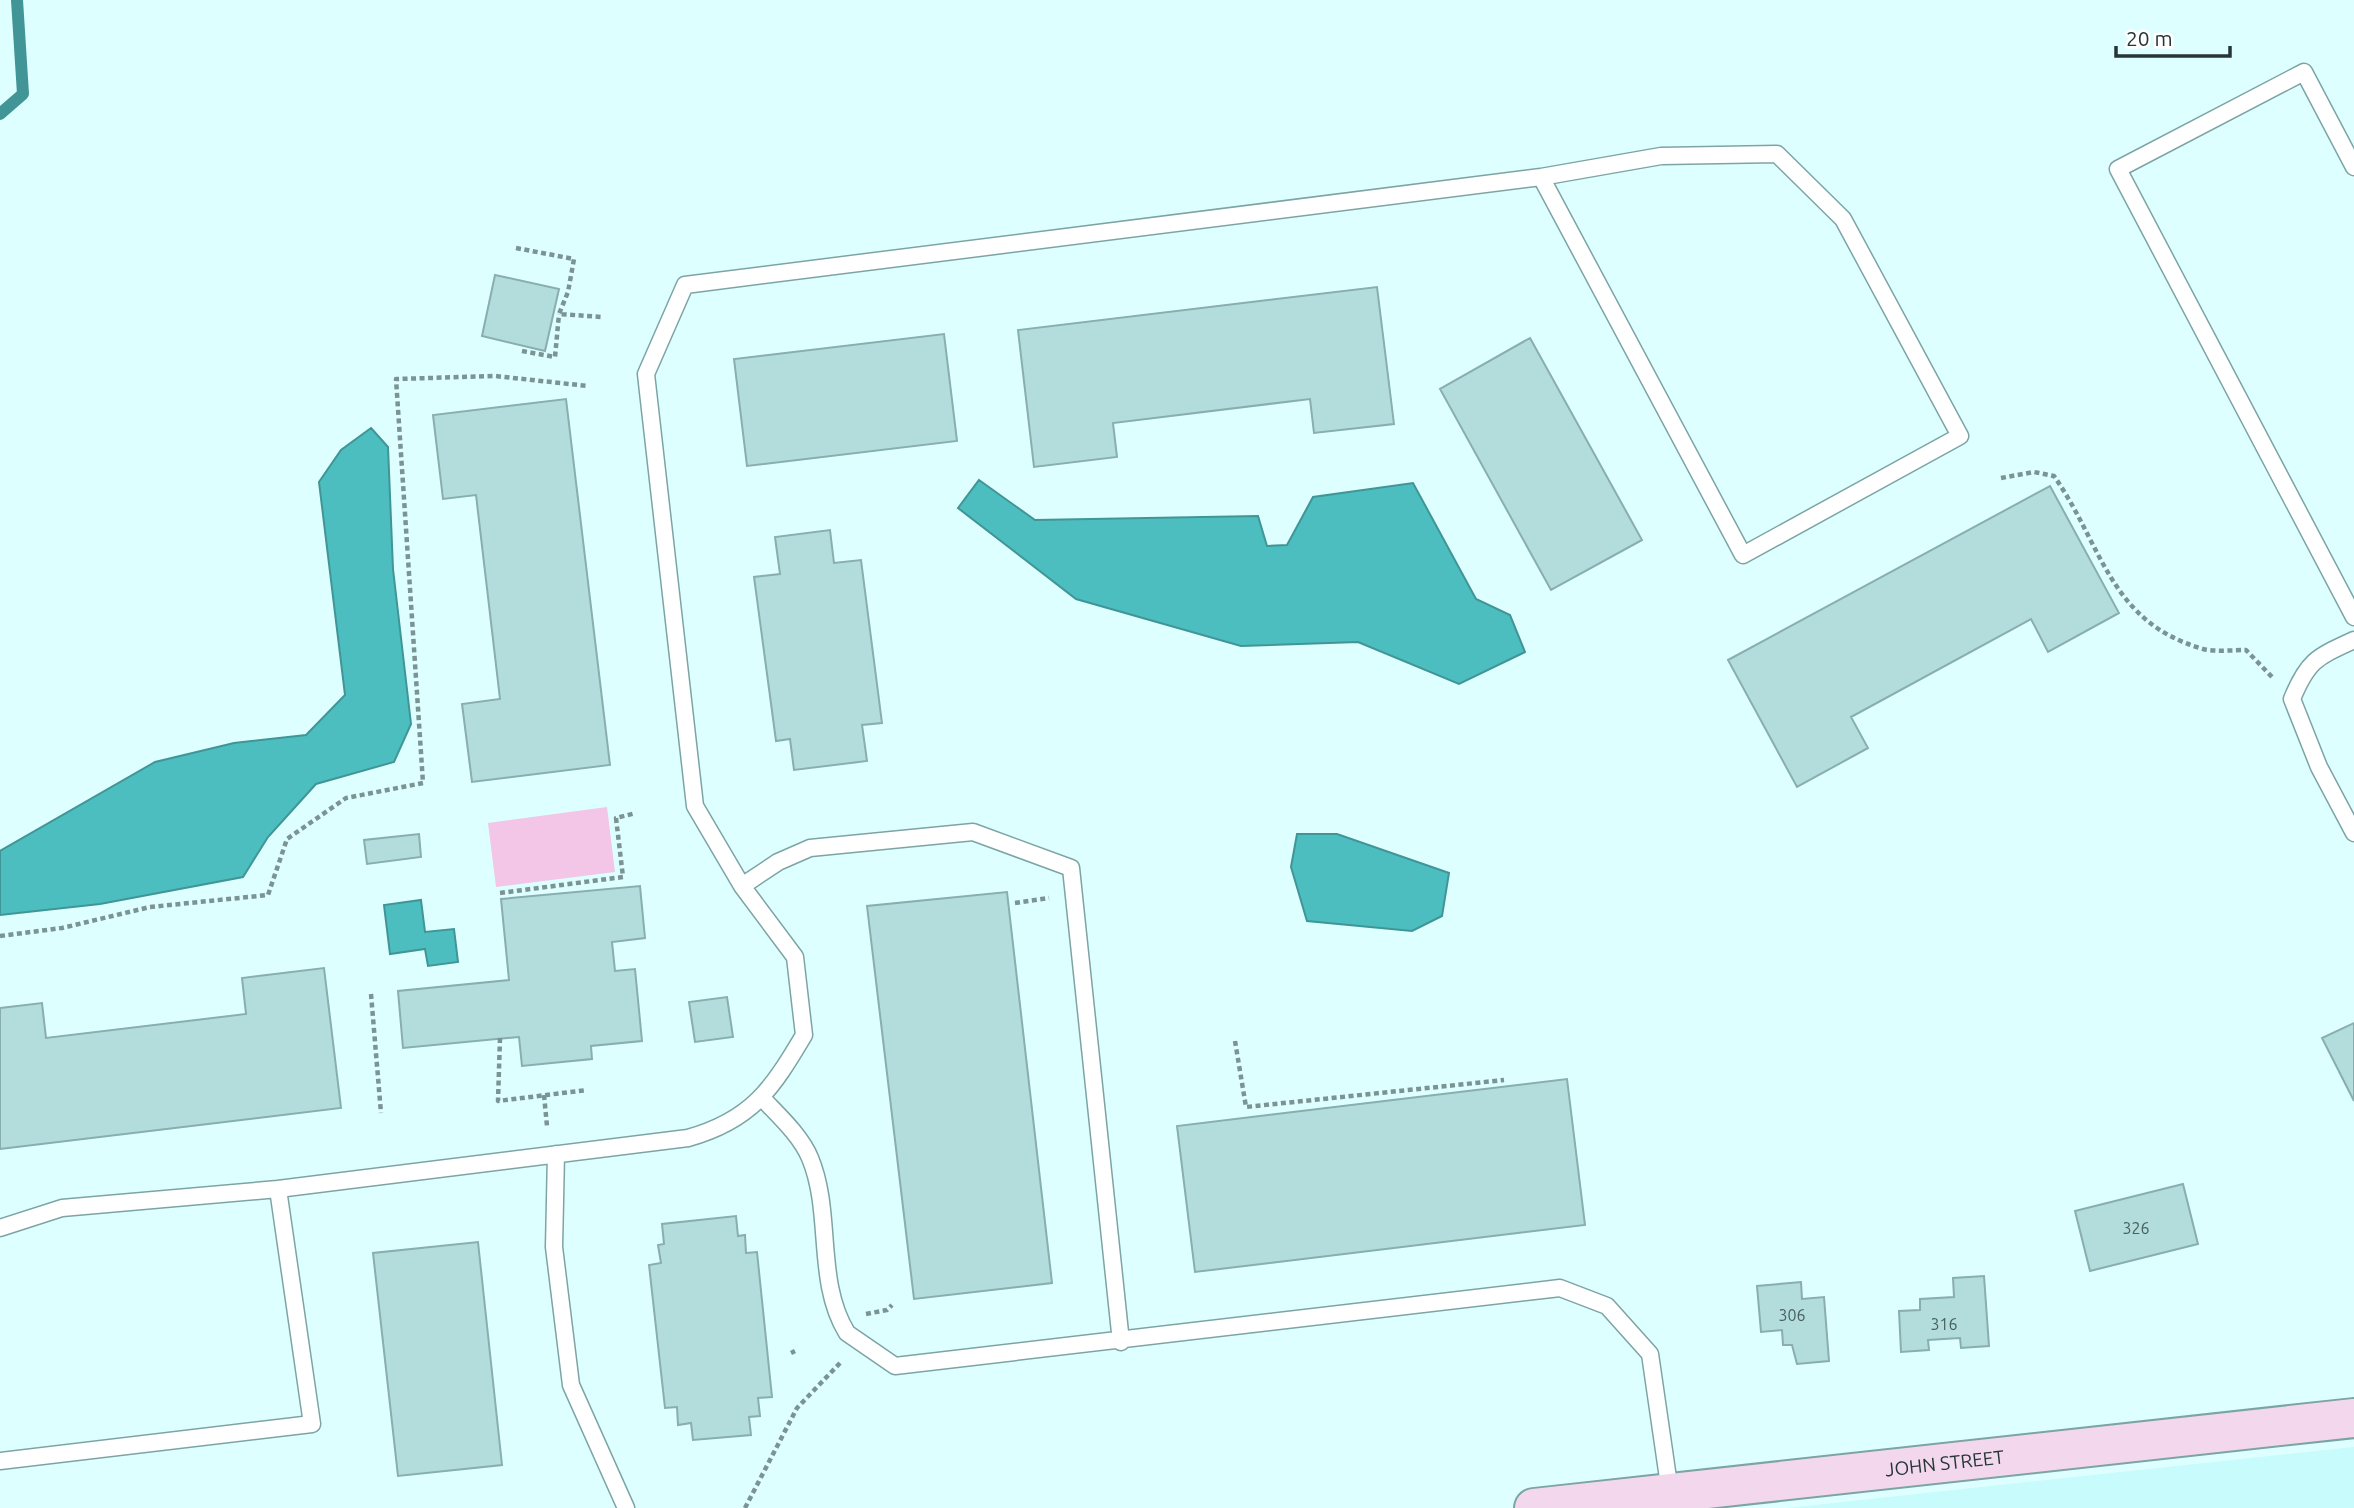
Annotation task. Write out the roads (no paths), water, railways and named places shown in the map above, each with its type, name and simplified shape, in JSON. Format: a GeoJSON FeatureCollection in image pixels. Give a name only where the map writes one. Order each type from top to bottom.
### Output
{"type":"FeatureCollection","features":[{"type":"Feature","properties":{"kind":"street","name":"JOHN STREET"},"geometry":{"type":"LineString","coordinates":[[1534,1508],[2354,1418]]}},
{"type":"Feature","properties":{"kind":"lane"},"geometry":{"type":"LineString","coordinates":[[2354,167],[2304,72],[2118,169],[2354,617]]}},
{"type":"Feature","properties":{"kind":"lane"},"geometry":{"type":"LineString","coordinates":[[0,1228],[62,1208],[278,1189],[688,1138],[713,1131],[744,1115],[763,1099],[804,1035],[795,957],[742,886],[695,806],[646,374],[685,285],[1541,177],[1661,156],[1777,154],[1843,219],[1960,436],[1743,555],[1541,177]]}},
{"type":"Feature","properties":{"kind":"lane"},"geometry":{"type":"LineString","coordinates":[[2354,640],[2325,654],[2304,669],[2292,699],[2319,767],[2354,833]]}},
{"type":"Feature","properties":{"kind":"lane"},"geometry":{"type":"LineString","coordinates":[[742,886],[778,862],[810,848],[973,832],[1071,868],[1121,1342]]}},
{"type":"Feature","properties":{"kind":"lane"},"geometry":{"type":"LineString","coordinates":[[763,1099],[809,1155],[817,1177],[831,1294],[842,1325],[847,1333],[895,1366],[1121,1342],[1560,1288],[1607,1306],[1650,1354],[1670,1492]]}},
{"type":"Feature","properties":{"kind":"lane"},"geometry":{"type":"LineString","coordinates":[[556,1154],[554,1247],[571,1385],[626,1508]]}},
{"type":"Feature","properties":{"kind":"lane"},"geometry":{"type":"LineString","coordinates":[[0,1461],[312,1424],[278,1189]]}},
{"type":"Feature","properties":{"kind":"water"},"geometry":{"type":"Polygon","coordinates":[[[371,428],[388,447],[393,569],[411,724],[394,762],[316,784],[268,837],[243,877],[100,904],[0,915],[0,851],[155,762],[234,743],[306,735],[345,695],[319,482],[341,450],[371,428]]]}},
{"type":"Feature","properties":{"kind":"water"},"geometry":{"type":"Polygon","coordinates":[[[979,480],[1035,520],[1258,516],[1267,546],[1287,545],[1313,497],[1413,483],[1476,599],[1510,615],[1525,652],[1459,684],[1358,642],[1241,646],[1076,599],[958,508],[979,480]]]}},
{"type":"Feature","properties":{"kind":"water"},"geometry":{"type":"Polygon","coordinates":[[[1297,834],[1337,834],[1449,873],[1442,916],[1412,931],[1307,921],[1291,867],[1297,834]]]}},
{"type":"Feature","properties":{"kind":"water"},"geometry":{"type":"Polygon","coordinates":[[[421,900],[425,932],[454,929],[458,962],[428,966],[425,949],[390,954],[384,905],[421,900]]]}},
{"type":"Feature","properties":{"kind":"waterway"},"geometry":{"type":"LineString","coordinates":[[0,114],[23,94],[17,0]]}}]}
